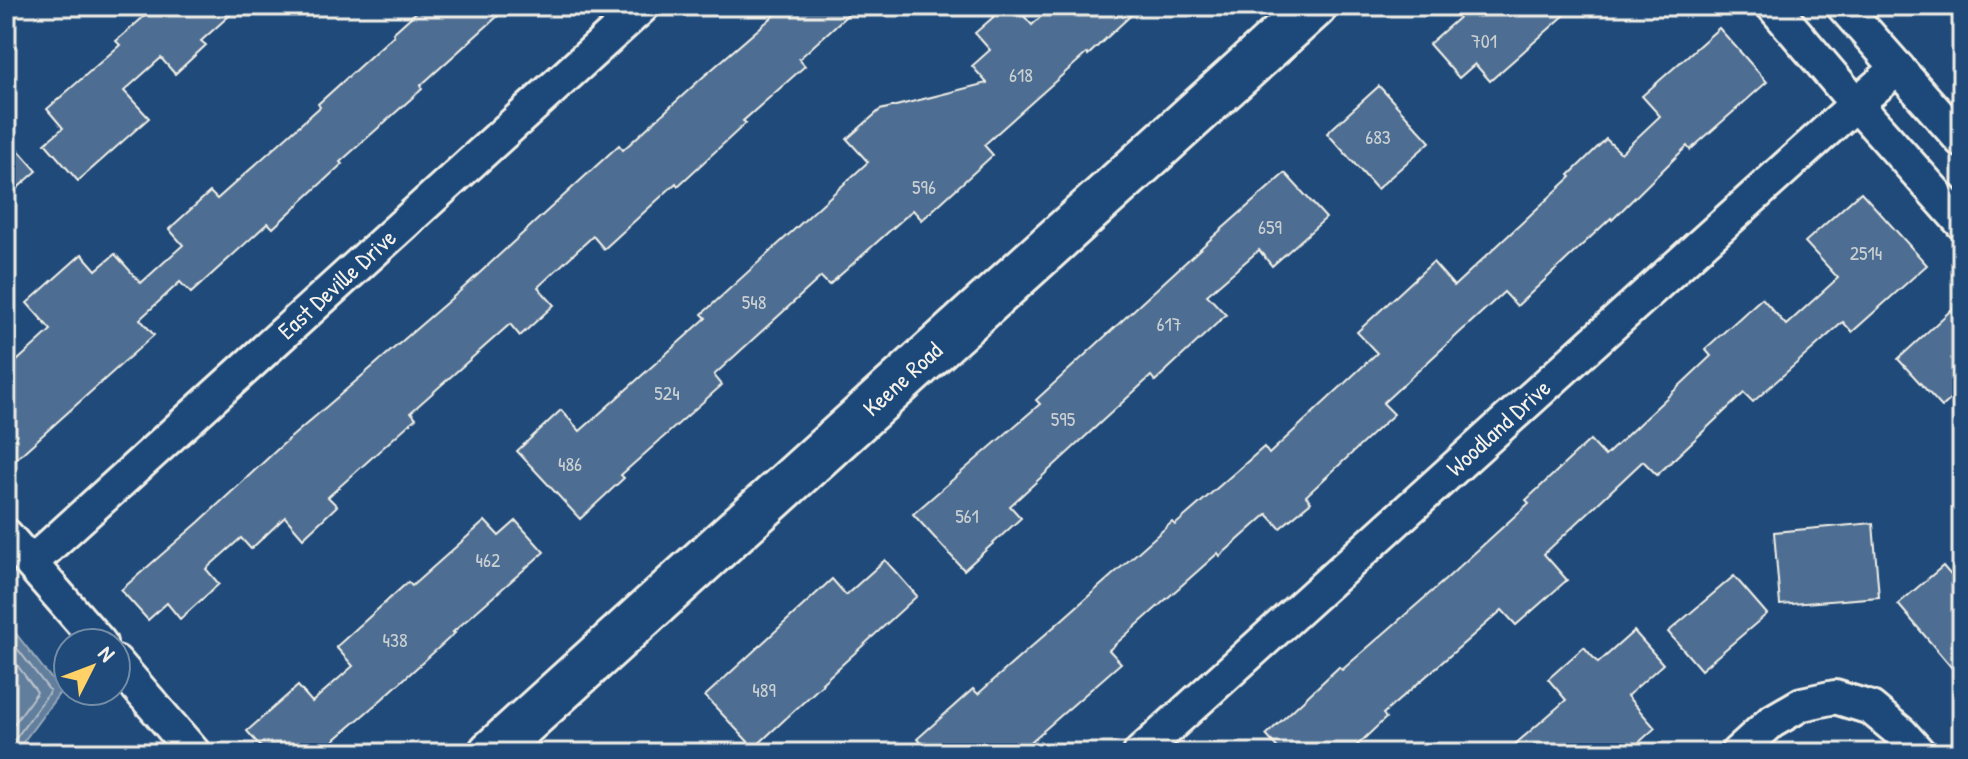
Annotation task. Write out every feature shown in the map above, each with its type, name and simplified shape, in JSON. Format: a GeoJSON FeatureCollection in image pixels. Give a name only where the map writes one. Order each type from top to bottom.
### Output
{"type":"FeatureCollection","features":[{"type":"Feature","properties":{"kind":"main road","name":"Keene Road"},"geometry":{"type":"LineString","coordinates":[[491,753],[1314,6]]}},
{"type":"Feature","properties":{"kind":"street","name":"East Deville Drive"},"geometry":{"type":"LineString","coordinates":[[31,563],[643,6]]}},
{"type":"Feature","properties":{"kind":"street"},"geometry":{"type":"LineString","coordinates":[[1773,6],[1962,223]]}},
{"type":"Feature","properties":{"kind":"street"},"geometry":{"type":"LineString","coordinates":[[1843,6],[1962,141]]}},
{"type":"Feature","properties":{"kind":"street","name":"Woodland Drive"},"geometry":{"type":"LineString","coordinates":[[1140,753],[1898,68]]}},
{"type":"Feature","properties":{"kind":"street"},"geometry":{"type":"LineString","coordinates":[[6,535],[86,627]]}},
{"type":"Feature","properties":{"kind":"street"},"geometry":{"type":"LineString","coordinates":[[132,681],[194,753]]}},
{"type":"Feature","properties":{"kind":"street"},"geometry":{"type":"LineString","coordinates":[[1737,753],[1771,722],[1802,704],[1835,697],[1871,708],[1919,753]]}},
{"type":"Feature","properties":{"kind":"water"},"geometry":{"type":"Polygon","coordinates":[[[6,621],[52,680],[52,703],[15,753],[6,753],[6,621]]]}},
{"type":"Feature","properties":{"kind":"building"},"geometry":{"type":"Polygon","coordinates":[[[156,6],[240,6],[201,41],[206,45],[175,74],[161,58],[124,91],[149,118],[78,181],[45,143],[63,128],[47,109],[120,45],[116,41],[156,6]]]}},
{"type":"Feature","properties":{"kind":"building"},"geometry":{"type":"Polygon","coordinates":[[[423,6],[509,6],[420,86],[422,89],[340,162],[342,164],[273,228],[268,223],[191,293],[180,282],[140,319],[154,335],[6,468],[6,371],[51,330],[27,303],[82,254],[96,270],[115,254],[141,283],[183,245],[169,229],[210,192],[217,199],[320,107],[318,104],[423,6]]]}},
{"type":"Feature","properties":{"kind":"building"},"geometry":{"type":"Polygon","coordinates":[[[785,6],[857,6],[799,59],[805,66],[743,121],[746,123],[678,186],[676,183],[604,249],[593,236],[538,287],[554,305],[520,336],[510,324],[411,412],[416,418],[328,497],[337,506],[303,538],[285,517],[251,549],[241,538],[206,569],[219,584],[180,619],[167,603],[148,620],[121,590],[460,291],[619,145],[623,150],[785,6]]]}},
{"type":"Feature","properties":{"kind":"building"},"geometry":{"type":"Polygon","coordinates":[[[1006,6],[1015,6],[1032,25],[1052,6],[1141,6],[984,145],[993,155],[922,220],[913,210],[829,285],[821,277],[714,375],[722,385],[621,475],[624,478],[580,519],[517,451],[561,410],[580,431],[706,318],[702,314],[868,162],[847,139],[880,110],[987,83],[972,66],[990,50],[975,33],[1006,6]]]}},
{"type":"Feature","properties":{"kind":"building"},"geometry":{"type":"Polygon","coordinates":[[[1472,6],[1575,6],[1490,81],[1475,64],[1459,78],[1429,44],[1472,6]]]}},
{"type":"Feature","properties":{"kind":"building"},"geometry":{"type":"Polygon","coordinates":[[[1719,28],[1767,82],[1690,150],[1687,146],[1612,220],[1517,306],[1504,292],[1383,403],[1394,414],[1306,496],[1311,502],[1280,528],[1267,514],[1220,556],[1218,553],[1109,650],[1121,663],[1018,753],[929,753],[917,739],[973,689],[978,694],[1172,522],[1175,525],[1264,447],[1269,454],[1377,353],[1357,332],[1433,262],[1454,286],[1571,177],[1569,175],[1606,139],[1621,153],[1660,116],[1642,96],[1719,28]]]}},
{"type":"Feature","properties":{"kind":"building"},"geometry":{"type":"Polygon","coordinates":[[[1379,86],[1430,142],[1377,189],[1327,133],[1379,86]]]}},
{"type":"Feature","properties":{"kind":"building"},"geometry":{"type":"Polygon","coordinates":[[[6,136],[37,171],[6,198],[6,136]]]}},
{"type":"Feature","properties":{"kind":"building"},"geometry":{"type":"Polygon","coordinates":[[[1285,173],[1326,218],[1272,266],[1259,250],[1207,295],[1226,315],[1155,381],[1151,376],[1010,506],[1021,518],[964,570],[913,514],[1040,404],[1036,400],[1285,173]]]}},
{"type":"Feature","properties":{"kind":"building"},"geometry":{"type":"Polygon","coordinates":[[[1861,192],[1927,265],[1852,332],[1843,322],[1753,402],[1744,393],[1657,475],[1643,461],[1544,554],[1567,580],[1516,625],[1502,610],[1383,714],[1386,718],[1349,753],[1282,753],[1266,735],[1339,667],[1342,670],[1445,580],[1529,503],[1526,500],[1590,440],[1605,456],[1711,356],[1705,349],[1762,298],[1786,325],[1838,278],[1805,242],[1861,192]]]}},
{"type":"Feature","properties":{"kind":"building"},"geometry":{"type":"Polygon","coordinates":[[[1962,300],[1962,389],[1942,407],[1898,359],[1962,300]]]}},
{"type":"Feature","properties":{"kind":"building"},"geometry":{"type":"Polygon","coordinates":[[[485,521],[499,536],[516,521],[544,552],[319,753],[266,753],[247,731],[298,686],[312,702],[353,666],[336,647],[408,582],[412,586],[485,521]]]}},
{"type":"Feature","properties":{"kind":"building"},"geometry":{"type":"Polygon","coordinates":[[[1873,523],[1879,597],[1780,605],[1774,532],[1873,523]]]}},
{"type":"Feature","properties":{"kind":"building"},"geometry":{"type":"Polygon","coordinates":[[[885,560],[917,596],[754,748],[705,696],[832,579],[846,595],[885,560]]]}},
{"type":"Feature","properties":{"kind":"building"},"geometry":{"type":"Polygon","coordinates":[[[1943,566],[1962,588],[1962,680],[1898,604],[1943,566]]]}},
{"type":"Feature","properties":{"kind":"building"},"geometry":{"type":"Polygon","coordinates":[[[1734,576],[1767,614],[1701,670],[1668,632],[1734,576]]]}},
{"type":"Feature","properties":{"kind":"building"},"geometry":{"type":"Polygon","coordinates":[[[1634,631],[1663,664],[1627,696],[1655,728],[1627,753],[1505,753],[1566,700],[1548,679],[1584,647],[1598,663],[1634,631]]]}}]}
